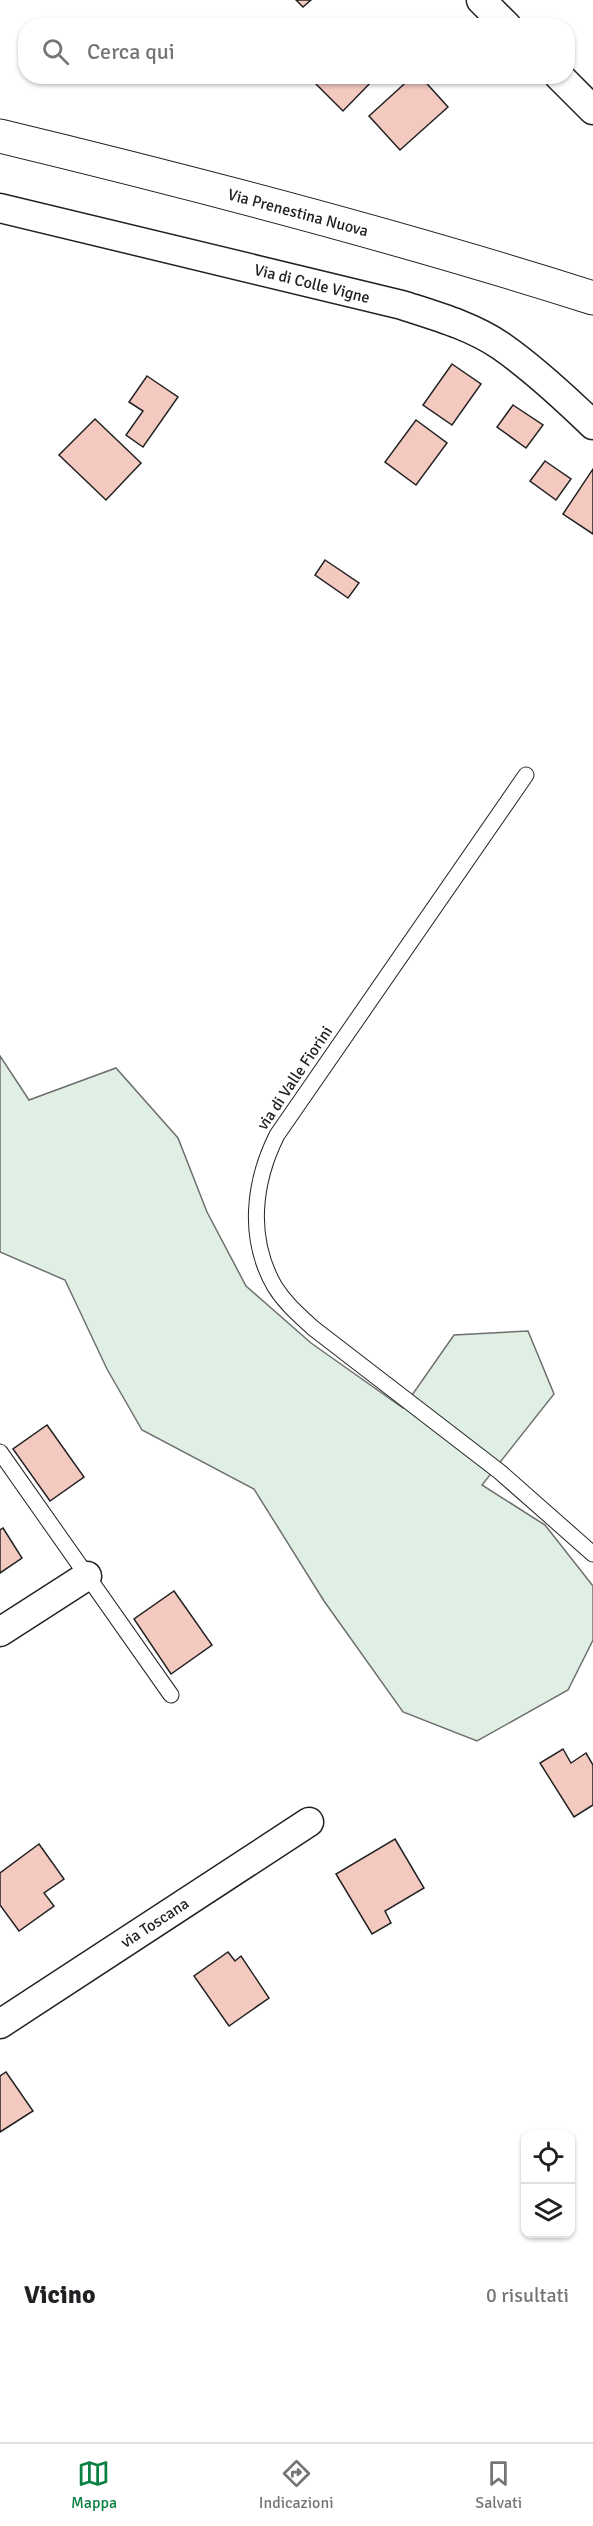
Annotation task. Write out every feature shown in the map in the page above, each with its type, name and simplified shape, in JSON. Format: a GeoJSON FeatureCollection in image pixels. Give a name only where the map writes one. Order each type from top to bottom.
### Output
{"type":"FeatureCollection","features":[{"type":"Feature","properties":{"kind":"main road","name":"Via Prenestina Nuova"},"geometry":{"type":"LineString","coordinates":[[0,136],[280,208],[499,268],[593,298]]}},
{"type":"Feature","properties":{"kind":"street"},"geometry":{"type":"LineString","coordinates":[[481,0],[499,18]]}},
{"type":"Feature","properties":{"kind":"street"},"geometry":{"type":"LineString","coordinates":[[567,84],[593,110]]}},
{"type":"Feature","properties":{"kind":"street","name":"Via di Colle Vigne"},"geometry":{"type":"LineString","coordinates":[[0,208],[402,305],[446,320],[500,346],[549,383],[593,425]]}},
{"type":"Feature","properties":{"kind":"street"},"geometry":{"type":"LineString","coordinates":[[0,1632],[87,1576]]}},
{"type":"Feature","properties":{"kind":"street","name":"via Toscana"},"geometry":{"type":"LineString","coordinates":[[0,2024],[309,1822]]}},
{"type":"Feature","properties":{"kind":"lane","name":"via di Valle Fiorini"},"geometry":{"type":"LineString","coordinates":[[526,775],[277,1135],[261,1171],[256,1214],[261,1252],[275,1287],[290,1306],[313,1328],[500,1472],[593,1554]]}},
{"type":"Feature","properties":{"kind":"lane"},"geometry":{"type":"LineString","coordinates":[[0,1452],[171,1695]]}},
{"type":"Feature","properties":{"kind":"green space"},"geometry":{"type":"Polygon","coordinates":[[[0,1056],[29,1100],[116,1068],[178,1138],[207,1212],[246,1286],[311,1343],[403,1408],[454,1335],[528,1331],[554,1394],[482,1485],[545,1525],[593,1586],[593,1640],[568,1690],[477,1741],[403,1712],[324,1601],[254,1489],[142,1430],[107,1369],[65,1280],[0,1252],[0,1056]]]}},
{"type":"Feature","properties":{"kind":"building"},"geometry":{"type":"Polygon","coordinates":[[[296,0],[311,0],[303,7],[296,0]]]}},
{"type":"Feature","properties":{"kind":"building"},"geometry":{"type":"Polygon","coordinates":[[[316,84],[369,84],[343,111],[316,84]]]}},
{"type":"Feature","properties":{"kind":"building"},"geometry":{"type":"Polygon","coordinates":[[[404,84],[427,84],[448,107],[400,150],[369,116],[404,84]]]}},
{"type":"Feature","properties":{"kind":"building"},"geometry":{"type":"Polygon","coordinates":[[[452,364],[481,384],[452,425],[423,405],[452,364]]]}},
{"type":"Feature","properties":{"kind":"building"},"geometry":{"type":"Polygon","coordinates":[[[147,376],[178,397],[143,447],[126,435],[143,411],[129,402],[147,376]]]}},
{"type":"Feature","properties":{"kind":"building"},"geometry":{"type":"Polygon","coordinates":[[[513,405],[543,425],[526,448],[497,427],[513,405]]]}},
{"type":"Feature","properties":{"kind":"building"},"geometry":{"type":"Polygon","coordinates":[[[95,419],[141,463],[106,500],[59,455],[95,419]]]}},
{"type":"Feature","properties":{"kind":"building"},"geometry":{"type":"Polygon","coordinates":[[[416,420],[447,443],[416,485],[385,462],[416,420]]]}},
{"type":"Feature","properties":{"kind":"building"},"geometry":{"type":"Polygon","coordinates":[[[545,461],[571,479],[556,500],[530,481],[545,461]]]}},
{"type":"Feature","properties":{"kind":"building"},"geometry":{"type":"Polygon","coordinates":[[[593,469],[593,534],[563,514],[593,469]]]}},
{"type":"Feature","properties":{"kind":"building"},"geometry":{"type":"Polygon","coordinates":[[[325,560],[359,583],[348,598],[315,575],[325,560]]]}},
{"type":"Feature","properties":{"kind":"building"},"geometry":{"type":"Polygon","coordinates":[[[47,1425],[84,1477],[50,1501],[13,1449],[47,1425]]]}},
{"type":"Feature","properties":{"kind":"building"},"geometry":{"type":"Polygon","coordinates":[[[3,1528],[22,1558],[0,1573],[0,1530],[3,1528]]]}},
{"type":"Feature","properties":{"kind":"building"},"geometry":{"type":"Polygon","coordinates":[[[174,1591],[212,1645],[171,1674],[134,1619],[174,1591]]]}},
{"type":"Feature","properties":{"kind":"building"},"geometry":{"type":"Polygon","coordinates":[[[563,1749],[571,1763],[586,1753],[593,1765],[593,1805],[574,1817],[540,1763],[563,1749]]]}},
{"type":"Feature","properties":{"kind":"building"},"geometry":{"type":"Polygon","coordinates":[[[395,1839],[424,1888],[385,1911],[391,1923],[372,1934],[336,1874],[395,1839]]]}},
{"type":"Feature","properties":{"kind":"building"},"geometry":{"type":"Polygon","coordinates":[[[39,1844],[64,1879],[44,1893],[54,1906],[19,1931],[0,1905],[0,1873],[39,1844]]]}},
{"type":"Feature","properties":{"kind":"building"},"geometry":{"type":"Polygon","coordinates":[[[228,1952],[235,1961],[241,1956],[269,1998],[229,2026],[194,1976],[228,1952]]]}},
{"type":"Feature","properties":{"kind":"building"},"geometry":{"type":"Polygon","coordinates":[[[6,2072],[33,2111],[0,2132],[0,2076],[6,2072]]]}}]}
